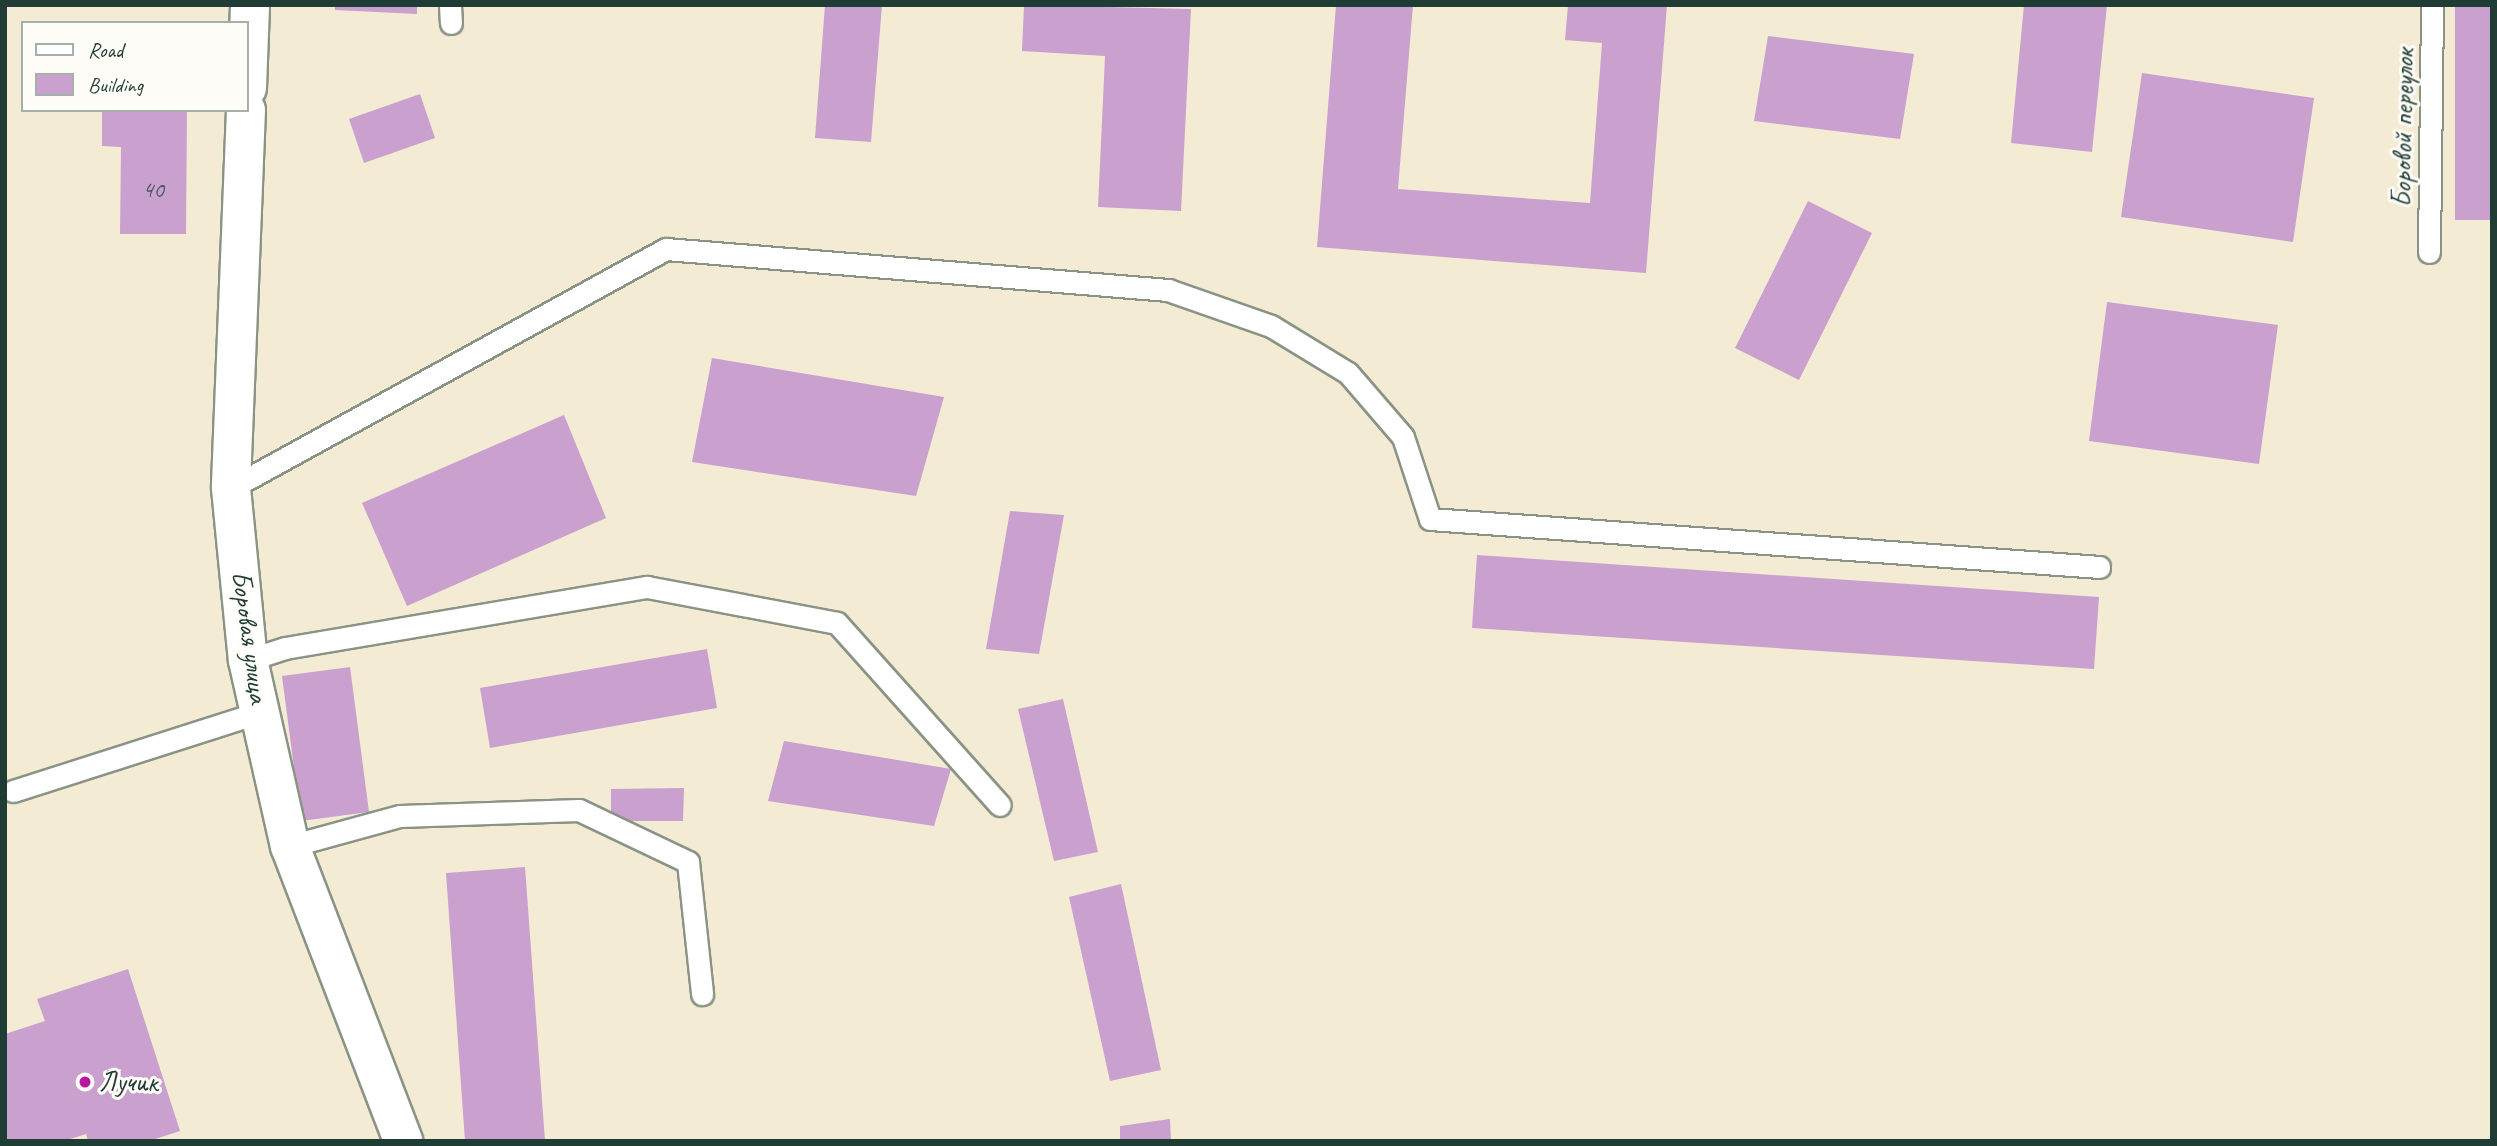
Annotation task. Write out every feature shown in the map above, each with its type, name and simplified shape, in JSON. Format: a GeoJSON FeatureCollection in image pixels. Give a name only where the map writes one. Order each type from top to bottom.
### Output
{"type":"FeatureCollection","features":[{"type":"Feature","properties":{"kind":"street"},"geometry":{"type":"LineString","coordinates":[[248,60],[250,5]]}},
{"type":"Feature","properties":{"kind":"street","name":"Боровая улица"},"geometry":{"type":"LineString","coordinates":[[246,112],[231,488],[248,660],[289,846],[403,1141]]}},
{"type":"Feature","properties":{"kind":"lane","name":"Боровой переулок"},"geometry":{"type":"LineString","coordinates":[[2429,252],[2432,5]]}},
{"type":"Feature","properties":{"kind":"lane"},"geometry":{"type":"LineString","coordinates":[[231,488],[666,249],[1168,290],[1270,326],[1348,373],[1403,437],[1430,519],[2099,567]]}},
{"type":"Feature","properties":{"kind":"lane"},"geometry":{"type":"LineString","coordinates":[[248,660],[285,648],[647,587],[837,623],[1000,805]]}},
{"type":"Feature","properties":{"kind":"lane"},"geometry":{"type":"LineString","coordinates":[[13,791],[260,712]]}},
{"type":"Feature","properties":{"kind":"lane"},"geometry":{"type":"LineString","coordinates":[[289,846],[400,816],[579,810],[688,862],[702,994]]}},
{"type":"Feature","properties":{"kind":"building"},"geometry":{"type":"Polygon","coordinates":[[[335,5],[417,5],[417,14],[335,10],[335,5]]]}},
{"type":"Feature","properties":{"kind":"building"},"geometry":{"type":"Polygon","coordinates":[[[825,5],[882,5],[871,142],[815,138],[825,5]]]}},
{"type":"Feature","properties":{"kind":"building"},"geometry":{"type":"Polygon","coordinates":[[[1024,5],[1191,9],[1181,211],[1098,207],[1105,56],[1022,51],[1024,5]]]}},
{"type":"Feature","properties":{"kind":"building"},"geometry":{"type":"Polygon","coordinates":[[[1336,5],[1413,5],[1398,189],[1590,203],[1602,43],[1565,40],[1568,5],[1667,5],[1646,273],[1317,247],[1336,5]]]}},
{"type":"Feature","properties":{"kind":"building"},"geometry":{"type":"Polygon","coordinates":[[[2024,5],[2107,5],[2092,152],[2011,143],[2024,5]]]}},
{"type":"Feature","properties":{"kind":"building"},"geometry":{"type":"Polygon","coordinates":[[[2455,5],[2492,5],[2492,220],[2455,220],[2455,5]]]}},
{"type":"Feature","properties":{"kind":"building"},"geometry":{"type":"Polygon","coordinates":[[[1768,36],[1914,54],[1900,139],[1754,121],[1768,36]]]}},
{"type":"Feature","properties":{"kind":"building"},"geometry":{"type":"Polygon","coordinates":[[[2142,73],[2314,98],[2293,242],[2121,217],[2142,73]]]}},
{"type":"Feature","properties":{"kind":"building"},"geometry":{"type":"Polygon","coordinates":[[[420,94],[435,138],[364,163],[349,119],[420,94]]]}},
{"type":"Feature","properties":{"kind":"building"},"geometry":{"type":"Polygon","coordinates":[[[102,112],[187,112],[186,234],[120,234],[121,147],[102,146],[102,112]]]}},
{"type":"Feature","properties":{"kind":"building"},"geometry":{"type":"Polygon","coordinates":[[[1808,201],[1872,233],[1799,380],[1735,348],[1808,201]]]}},
{"type":"Feature","properties":{"kind":"building"},"geometry":{"type":"Polygon","coordinates":[[[2107,302],[2278,325],[2259,464],[2089,441],[2107,302]]]}},
{"type":"Feature","properties":{"kind":"building"},"geometry":{"type":"Polygon","coordinates":[[[712,358],[944,397],[916,496],[692,462],[712,358]]]}},
{"type":"Feature","properties":{"kind":"building"},"geometry":{"type":"Polygon","coordinates":[[[564,415],[606,518],[407,606],[362,503],[564,415]]]}},
{"type":"Feature","properties":{"kind":"building"},"geometry":{"type":"Polygon","coordinates":[[[1010,511],[1064,515],[1039,654],[986,649],[1010,511]]]}},
{"type":"Feature","properties":{"kind":"building"},"geometry":{"type":"Polygon","coordinates":[[[1477,555],[2099,597],[2094,669],[1472,628],[1477,555]]]}},
{"type":"Feature","properties":{"kind":"building"},"geometry":{"type":"Polygon","coordinates":[[[707,649],[717,708],[490,748],[480,688],[707,649]]]}},
{"type":"Feature","properties":{"kind":"building"},"geometry":{"type":"Polygon","coordinates":[[[350,667],[369,812],[301,821],[282,676],[350,667]]]}},
{"type":"Feature","properties":{"kind":"building"},"geometry":{"type":"Polygon","coordinates":[[[1063,699],[1098,852],[1054,861],[1018,709],[1063,699]]]}},
{"type":"Feature","properties":{"kind":"building"},"geometry":{"type":"Polygon","coordinates":[[[784,741],[951,769],[934,826],[768,801],[784,741]]]}},
{"type":"Feature","properties":{"kind":"building"},"geometry":{"type":"Polygon","coordinates":[[[684,788],[683,821],[611,821],[611,789],[684,788]]]}},
{"type":"Feature","properties":{"kind":"building"},"geometry":{"type":"Polygon","coordinates":[[[525,867],[545,1141],[465,1141],[446,873],[525,867]]]}},
{"type":"Feature","properties":{"kind":"building"},"geometry":{"type":"Polygon","coordinates":[[[1121,884],[1161,1070],[1110,1081],[1069,897],[1121,884]]]}},
{"type":"Feature","properties":{"kind":"building","name":"Лучик"},"geometry":{"type":"Polygon","coordinates":[[[128,969],[180,1131],[149,1141],[88,1141],[86,1134],[64,1141],[5,1141],[5,1034],[45,1021],[37,999],[128,969]]]}},
{"type":"Feature","properties":{"kind":"building"},"geometry":{"type":"Polygon","coordinates":[[[1170,1119],[1171,1141],[1120,1141],[1120,1126],[1170,1119]]]}},
{"type":"Feature","properties":{"kind":"place","name":"Лучик"},"geometry":{"type":"Point","coordinates":[85,1082]}}]}
